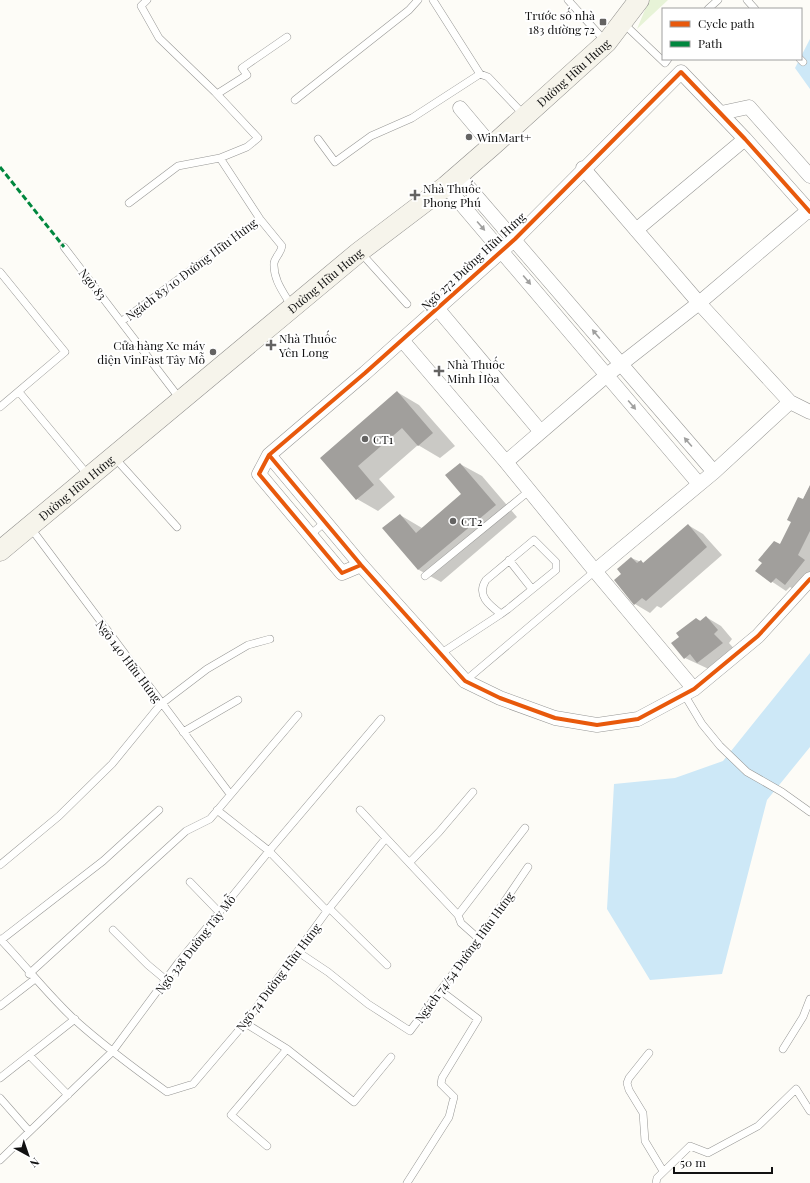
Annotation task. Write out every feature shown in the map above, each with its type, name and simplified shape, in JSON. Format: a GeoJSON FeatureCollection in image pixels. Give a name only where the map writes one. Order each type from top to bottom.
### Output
{"type":"FeatureCollection","features":[{"type":"Feature","properties":{"kind":"main road","name":"Đường Hữu Hưng"},"geometry":{"type":"LineString","coordinates":[[0,551],[359,252],[452,180],[492,146],[606,42],[639,0]]}},
{"type":"Feature","properties":{"kind":"street","name":"Ngõ 272 Đường Hữu Hưng"},"geometry":{"type":"LineString","coordinates":[[269,455],[402,340],[514,239],[583,168],[681,72],[721,113]]}},
{"type":"Feature","properties":{"kind":"street"},"geometry":{"type":"LineString","coordinates":[[460,108],[492,146]]}},
{"type":"Feature","properties":{"kind":"street"},"geometry":{"type":"LineString","coordinates":[[721,113],[749,108],[810,176]]}},
{"type":"Feature","properties":{"kind":"street"},"geometry":{"type":"LineString","coordinates":[[506,462],[607,375],[700,304],[810,210],[721,113]]}},
{"type":"Feature","properties":{"kind":"street"},"geometry":{"type":"LineString","coordinates":[[636,230],[745,139]]}},
{"type":"Feature","properties":{"kind":"street"},"geometry":{"type":"LineString","coordinates":[[583,168],[700,304],[790,402],[810,412]]}},
{"type":"Feature","properties":{"kind":"street","name":"Ngõ 272 Đường Hữu Hưng"},"geometry":{"type":"LineString","coordinates":[[452,180],[514,239]]}},
{"type":"Feature","properties":{"kind":"street","name":"Ngõ 272 Đường Hữu Hưng"},"geometry":{"type":"LineString","coordinates":[[452,180],[502,250]]}},
{"type":"Feature","properties":{"kind":"street"},"geometry":{"type":"LineString","coordinates":[[514,239],[714,472]]}},
{"type":"Feature","properties":{"kind":"street"},"geometry":{"type":"LineString","coordinates":[[502,250],[699,484]]}},
{"type":"Feature","properties":{"kind":"street"},"geometry":{"type":"LineString","coordinates":[[437,308],[541,432]]}},
{"type":"Feature","properties":{"kind":"street"},"geometry":{"type":"LineString","coordinates":[[402,340],[506,462],[595,571],[689,692]]}},
{"type":"Feature","properties":{"kind":"street"},"geometry":{"type":"LineString","coordinates":[[595,571],[714,472],[790,402]]}},
{"type":"Feature","properties":{"kind":"street"},"geometry":{"type":"LineString","coordinates":[[361,565],[342,573],[309,536],[259,474],[269,455],[361,565],[465,681],[500,698],[556,718],[597,725],[638,719],[689,692],[758,636],[810,579]]}},
{"type":"Feature","properties":{"kind":"lane"},"geometry":{"type":"LineString","coordinates":[[129,203],[178,166],[220,158],[247,147],[258,138],[217,94],[159,38],[141,6],[147,0]]}},
{"type":"Feature","properties":{"kind":"lane"},"geometry":{"type":"LineString","coordinates":[[296,100],[409,10],[418,0]]}},
{"type":"Feature","properties":{"kind":"lane"},"geometry":{"type":"LineString","coordinates":[[434,0],[480,74],[488,77],[525,116]]}},
{"type":"Feature","properties":{"kind":"lane"},"geometry":{"type":"LineString","coordinates":[[568,0],[606,42]]}},
{"type":"Feature","properties":{"kind":"lane"},"geometry":{"type":"LineString","coordinates":[[709,8],[718,0]]}},
{"type":"Feature","properties":{"kind":"lane"},"geometry":{"type":"LineString","coordinates":[[747,0],[754,8]]}},
{"type":"Feature","properties":{"kind":"lane"},"geometry":{"type":"LineString","coordinates":[[623,22],[662,57]]}},
{"type":"Feature","properties":{"kind":"lane"},"geometry":{"type":"LineString","coordinates":[[217,94],[247,75],[242,68],[287,37]]}},
{"type":"Feature","properties":{"kind":"lane"},"geometry":{"type":"LineString","coordinates":[[318,139],[335,162],[371,136],[412,118],[480,74]]}},
{"type":"Feature","properties":{"kind":"lane","name":"Ngách 83/10 Đường Hữu Hưng"},"geometry":{"type":"LineString","coordinates":[[122,321],[260,219],[220,158]]}},
{"type":"Feature","properties":{"kind":"lane"},"geometry":{"type":"LineString","coordinates":[[260,219],[282,246],[281,252],[274,261],[275,276],[293,308]]}},
{"type":"Feature","properties":{"kind":"lane","name":"Ngõ 83"},"geometry":{"type":"LineString","coordinates":[[64,247],[181,400]]}},
{"type":"Feature","properties":{"kind":"lane"},"geometry":{"type":"LineString","coordinates":[[359,252],[407,304]]}},
{"type":"Feature","properties":{"kind":"lane"},"geometry":{"type":"LineString","coordinates":[[0,272],[65,352],[0,407]]}},
{"type":"Feature","properties":{"kind":"lane"},"geometry":{"type":"LineString","coordinates":[[19,392],[90,477]]}},
{"type":"Feature","properties":{"kind":"lane"},"geometry":{"type":"LineString","coordinates":[[114,457],[176,527]]}},
{"type":"Feature","properties":{"kind":"lane"},"geometry":{"type":"LineString","coordinates":[[425,576],[529,491]]}},
{"type":"Feature","properties":{"kind":"lane"},"geometry":{"type":"LineString","coordinates":[[309,536],[325,522]]}},
{"type":"Feature","properties":{"kind":"lane","name":"Ngõ 140 Hữu Hưng"},"geometry":{"type":"LineString","coordinates":[[30,527],[161,704],[230,794]]}},
{"type":"Feature","properties":{"kind":"lane"},"geometry":{"type":"LineString","coordinates":[[440,654],[501,614],[556,570],[556,562],[538,542],[534,540],[486,580],[482,586],[483,598],[490,606],[501,614]]}},
{"type":"Feature","properties":{"kind":"lane"},"geometry":{"type":"LineString","coordinates":[[510,560],[532,589]]}},
{"type":"Feature","properties":{"kind":"lane"},"geometry":{"type":"LineString","coordinates":[[465,681],[595,571]]}},
{"type":"Feature","properties":{"kind":"lane"},"geometry":{"type":"LineString","coordinates":[[0,865],[59,816],[112,764],[161,704],[214,665],[248,644],[270,639]]}},
{"type":"Feature","properties":{"kind":"lane"},"geometry":{"type":"LineString","coordinates":[[689,692],[702,724],[720,746],[748,772],[782,792],[810,812]]}},
{"type":"Feature","properties":{"kind":"lane"},"geometry":{"type":"LineString","coordinates":[[183,732],[238,700]]}},
{"type":"Feature","properties":{"kind":"lane"},"geometry":{"type":"LineString","coordinates":[[0,1006],[186,831],[210,818],[298,715]]}},
{"type":"Feature","properties":{"kind":"lane","name":"Ngõ 328 Đường Tây Mỗ"},"geometry":{"type":"LineString","coordinates":[[0,1160],[112,1052],[166,980],[268,851],[381,719]]}},
{"type":"Feature","properties":{"kind":"lane"},"geometry":{"type":"LineString","coordinates":[[410,862],[439,832],[473,792]]}},
{"type":"Feature","properties":{"kind":"lane"},"geometry":{"type":"LineString","coordinates":[[1,939],[103,861],[159,810]]}},
{"type":"Feature","properties":{"kind":"lane"},"geometry":{"type":"LineString","coordinates":[[217,810],[268,851],[387,965]]}},
{"type":"Feature","properties":{"kind":"lane"},"geometry":{"type":"LineString","coordinates":[[360,810],[458,915],[461,923],[479,939]]}},
{"type":"Feature","properties":{"kind":"lane"},"geometry":{"type":"LineString","coordinates":[[458,915],[525,828]]}},
{"type":"Feature","properties":{"kind":"lane","name":"Ngõ 74 Đường Hữu Hưng"},"geometry":{"type":"LineString","coordinates":[[1,939],[32,976],[75,1019],[112,1052],[167,1092],[193,1084],[245,1023],[328,910],[386,838]]}},
{"type":"Feature","properties":{"kind":"lane","name":"Ngách 74/54 Đường Hữu Hưng"},"geometry":{"type":"LineString","coordinates":[[298,952],[328,972],[368,1004],[410,1031],[479,939],[528,867]]}},
{"type":"Feature","properties":{"kind":"lane"},"geometry":{"type":"LineString","coordinates":[[190,882],[219,912]]}},
{"type":"Feature","properties":{"kind":"lane"},"geometry":{"type":"LineString","coordinates":[[113,930],[148,965],[166,980]]}},
{"type":"Feature","properties":{"kind":"lane"},"geometry":{"type":"LineString","coordinates":[[407,1183],[449,1117],[454,1097],[441,1084],[442,1078],[478,1019],[441,991]]}},
{"type":"Feature","properties":{"kind":"lane"},"geometry":{"type":"LineString","coordinates":[[783,1049],[803,1017],[810,999]]}},
{"type":"Feature","properties":{"kind":"lane"},"geometry":{"type":"LineString","coordinates":[[803,1017],[810,1021]]}},
{"type":"Feature","properties":{"kind":"lane"},"geometry":{"type":"LineString","coordinates":[[0,1078],[75,1019]]}},
{"type":"Feature","properties":{"kind":"lane"},"geometry":{"type":"LineString","coordinates":[[245,1023],[287,1049],[354,1102],[391,1057]]}},
{"type":"Feature","properties":{"kind":"lane"},"geometry":{"type":"LineString","coordinates":[[267,1146],[231,1115],[287,1049]]}},
{"type":"Feature","properties":{"kind":"lane"},"geometry":{"type":"LineString","coordinates":[[649,1053],[629,1078],[628,1083],[629,1090],[643,1113],[645,1141],[663,1171]]}},
{"type":"Feature","properties":{"kind":"lane"},"geometry":{"type":"LineString","coordinates":[[29,1056],[68,1095]]}},
{"type":"Feature","properties":{"kind":"lane"},"geometry":{"type":"LineString","coordinates":[[656,1183],[656,1178],[690,1146],[708,1153],[758,1126],[796,1089],[810,1111]]}},
{"type":"Feature","properties":{"kind":"lane"},"geometry":{"type":"LineString","coordinates":[[0,1098],[29,1131]]}},
{"type":"Feature","properties":{"kind":"green space"},"geometry":{"type":"Polygon","coordinates":[[[649,0],[668,0],[637,29],[649,0]]]}},
{"type":"Feature","properties":{"kind":"water"},"geometry":{"type":"Polygon","coordinates":[[[810,39],[810,89],[795,68],[799,60],[802,60],[802,54],[810,39]]]}},
{"type":"Feature","properties":{"kind":"water"},"geometry":{"type":"Polygon","coordinates":[[[810,653],[810,747],[767,800],[722,974],[650,980],[607,909],[614,784],[675,778],[723,761],[810,653]]]}},
{"type":"Feature","properties":{"kind":"building","name":"CT1"},"geometry":{"type":"Polygon","coordinates":[[[397,391],[433,433],[418,446],[402,428],[358,466],[374,485],[356,500],[320,458],[397,391]]]}},
{"type":"Feature","properties":{"kind":"building","name":"CT2"},"geometry":{"type":"Polygon","coordinates":[[[460,463],[496,505],[418,570],[382,528],[400,514],[416,533],[461,494],[445,475],[460,463]]]}},
{"type":"Feature","properties":{"kind":"building"},"geometry":{"type":"Polygon","coordinates":[[[810,485],[810,531],[798,555],[805,560],[785,585],[776,578],[771,583],[755,571],[762,563],[758,560],[774,541],[780,544],[791,522],[787,520],[798,497],[803,499],[810,485]]]}},
{"type":"Feature","properties":{"kind":"building"},"geometry":{"type":"Polygon","coordinates":[[[688,524],[707,547],[646,601],[642,598],[634,605],[614,580],[621,574],[617,569],[631,557],[637,563],[641,560],[643,563],[688,524]]]}},
{"type":"Feature","properties":{"kind":"building"},"geometry":{"type":"Polygon","coordinates":[[[706,616],[718,630],[714,634],[723,643],[697,663],[690,654],[684,659],[671,643],[679,637],[676,633],[696,618],[700,621],[706,616]]]}},
{"type":"Feature","properties":{"kind":"marked path"},"geometry":{"type":"LineString","coordinates":[[0,167],[64,247]]}},
{"type":"Feature","properties":{"kind":"cycle path"},"geometry":{"type":"LineString","coordinates":[[361,565],[342,573],[259,474],[269,455],[365,373],[515,239],[681,72],[745,139],[810,212]]}},
{"type":"Feature","properties":{"kind":"cycle path"},"geometry":{"type":"LineString","coordinates":[[269,455],[361,565],[465,681],[500,698],[555,718],[597,725],[638,719],[694,689],[758,636],[810,579]]}},
{"type":"Feature","properties":{"kind":"place","name":"Trước số nhà 183 đường 72"},"geometry":{"type":"Point","coordinates":[603,22]}},
{"type":"Feature","properties":{"kind":"place","name":"WinMart+"},"geometry":{"type":"Point","coordinates":[469,137]}},
{"type":"Feature","properties":{"kind":"place","name":"Nhà Thuốc Phong Phú"},"geometry":{"type":"Point","coordinates":[415,195]}},
{"type":"Feature","properties":{"kind":"place","name":"Nhà Thuốc Yên Long"},"geometry":{"type":"Point","coordinates":[271,345]}},
{"type":"Feature","properties":{"kind":"place","name":"Cửa hàng Xe máy điện VinFast Tây Mỗ"},"geometry":{"type":"Point","coordinates":[213,352]}},
{"type":"Feature","properties":{"kind":"place","name":"Nhà Thuốc Minh Hòa"},"geometry":{"type":"Point","coordinates":[439,371]}},
{"type":"Feature","properties":{"kind":"place","name":"CT1"},"geometry":{"type":"Point","coordinates":[365,439]}},
{"type":"Feature","properties":{"kind":"place","name":"CT2"},"geometry":{"type":"Point","coordinates":[453,521]}}]}
